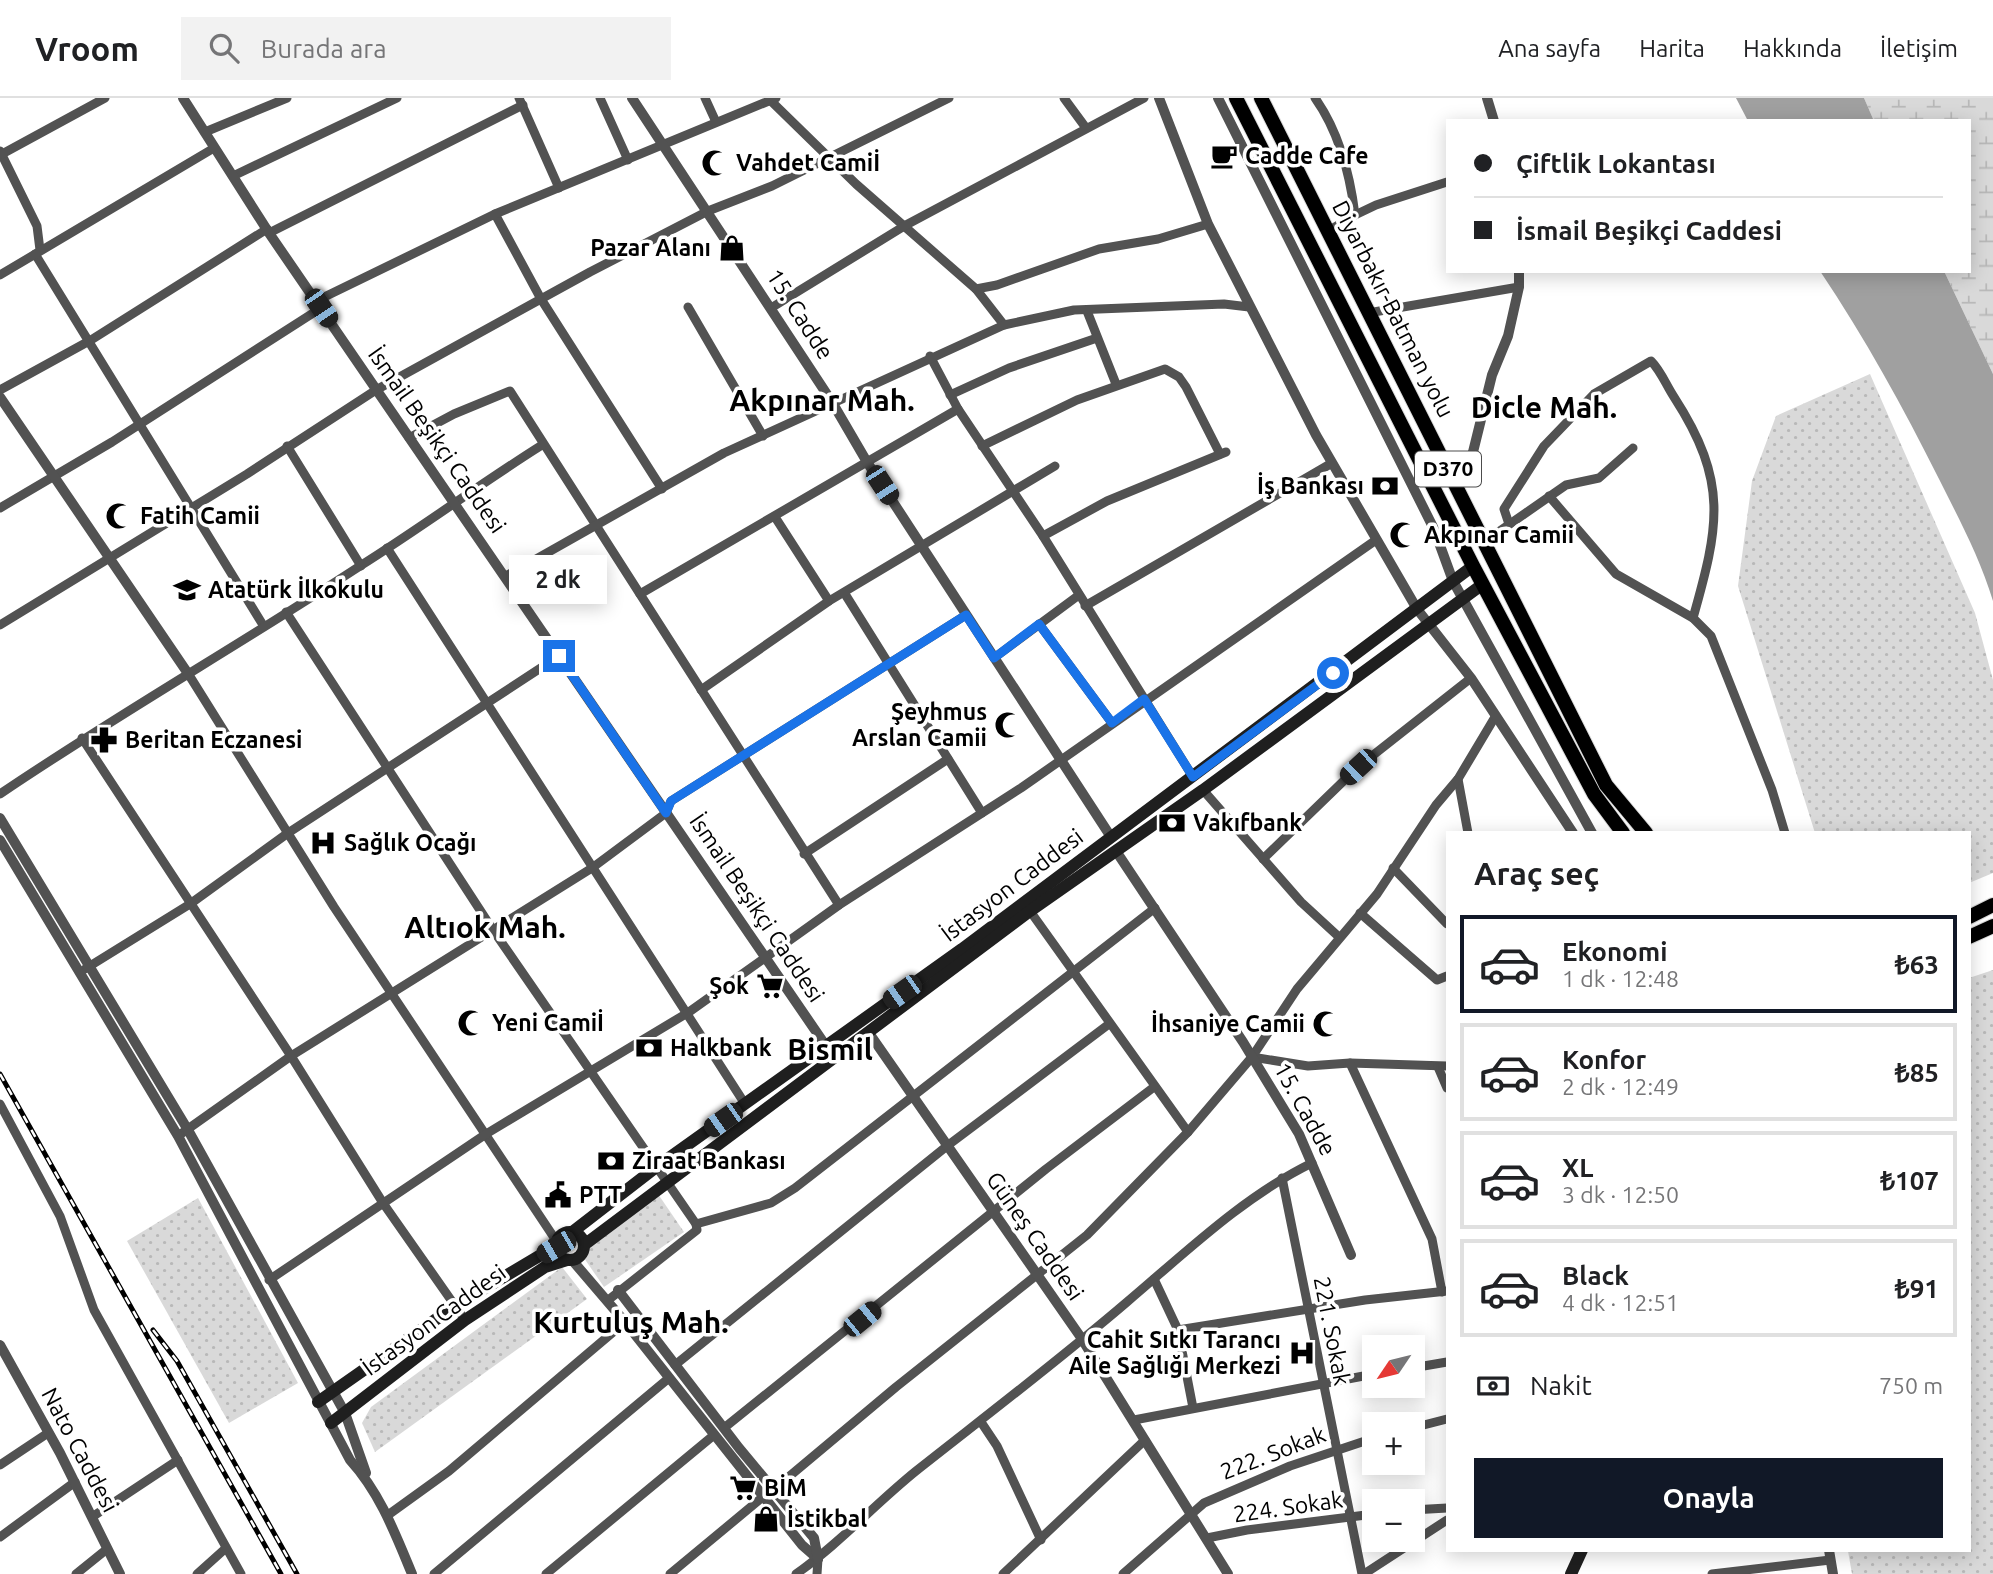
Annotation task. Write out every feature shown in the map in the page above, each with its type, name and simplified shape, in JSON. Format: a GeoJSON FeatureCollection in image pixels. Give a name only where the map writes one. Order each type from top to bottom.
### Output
{"type":"FeatureCollection","features":[{"type":"Feature","properties":{"kind":"highway","name":"Diyarbakır-Batman yolu"},"geometry":{"type":"LineString","coordinates":[[1236,98],[1473,566],[1594,794],[1622,831]]}},
{"type":"Feature","properties":{"kind":"highway","name":"Diyarbakır-Batman yolu"},"geometry":{"type":"LineString","coordinates":[[1261,98],[1606,785],[1644,831]]}},
{"type":"Feature","properties":{"kind":"highway"},"geometry":{"type":"LineString","coordinates":[[1971,916],[1993,905]]}},
{"type":"Feature","properties":{"kind":"highway"},"geometry":{"type":"LineString","coordinates":[[1971,936],[1993,926]]}},
{"type":"Feature","properties":{"kind":"main road","name":"İstasyon Caddesi"},"geometry":{"type":"LineString","coordinates":[[571,1233],[655,1168],[1193,777],[1473,566]]}},
{"type":"Feature","properties":{"kind":"main road","name":"İstasyon Caddesi"},"geometry":{"type":"LineString","coordinates":[[584,1245],[1030,911],[1203,790],[1483,584]]}},
{"type":"Feature","properties":{"kind":"main road"},"geometry":{"type":"LineString","coordinates":[[571,1233],[580,1236],[584,1245],[580,1256],[569,1260],[559,1255],[556,1244],[563,1234],[571,1233]]}},
{"type":"Feature","properties":{"kind":"main road","name":"İstasyon Caddesi"},"geometry":{"type":"LineString","coordinates":[[318,1402],[455,1306],[556,1244]]}},
{"type":"Feature","properties":{"kind":"main road","name":"İstasyon Caddesi"},"geometry":{"type":"LineString","coordinates":[[331,1423],[465,1320],[545,1267],[569,1260]]}},
{"type":"Feature","properties":{"kind":"main road"},"geometry":{"type":"LineString","coordinates":[[1571,1574],[1582,1552]]}},
{"type":"Feature","properties":{"kind":"street"},"geometry":{"type":"LineString","coordinates":[[105,98],[1,152],[37,226],[38,252],[189,508],[263,625]]}},
{"type":"Feature","properties":{"kind":"street","name":"İsmail Beşikçi Caddesi"},"geometry":{"type":"LineString","coordinates":[[183,98],[268,231],[826,1046]]}},
{"type":"Feature","properties":{"kind":"street"},"geometry":{"type":"LineString","coordinates":[[205,132],[287,98]]}},
{"type":"Feature","properties":{"kind":"street"},"geometry":{"type":"LineString","coordinates":[[233,176],[397,98]]}},
{"type":"Feature","properties":{"kind":"street"},"geometry":{"type":"LineString","coordinates":[[600,98],[628,160]]}},
{"type":"Feature","properties":{"kind":"street","name":"15. Cadde"},"geometry":{"type":"LineString","coordinates":[[632,98],[832,402],[867,462],[1111,837]]}},
{"type":"Feature","properties":{"kind":"street"},"geometry":{"type":"LineString","coordinates":[[705,98],[716,122]]}},
{"type":"Feature","properties":{"kind":"street"},"geometry":{"type":"LineString","coordinates":[[0,625],[376,390],[708,211],[772,186],[949,98]]}},
{"type":"Feature","properties":{"kind":"street"},"geometry":{"type":"LineString","coordinates":[[1064,98],[1086,128]]}},
{"type":"Feature","properties":{"kind":"street"},"geometry":{"type":"LineString","coordinates":[[771,308],[906,225],[1144,98]]}},
{"type":"Feature","properties":{"kind":"street"},"geometry":{"type":"LineString","coordinates":[[1159,98],[1208,224],[1332,463],[1417,609],[1471,678],[1494,718],[1572,831]]}},
{"type":"Feature","properties":{"kind":"street"},"geometry":{"type":"LineString","coordinates":[[1218,98],[1434,529],[1453,582],[1591,831]]}},
{"type":"Feature","properties":{"kind":"street"},"geometry":{"type":"LineString","coordinates":[[1487,98],[1493,119]]}},
{"type":"Feature","properties":{"kind":"street"},"geometry":{"type":"LineString","coordinates":[[0,508],[141,423],[319,305],[495,214],[773,99],[827,157],[976,289],[1004,325]]}},
{"type":"Feature","properties":{"kind":"street"},"geometry":{"type":"LineString","coordinates":[[1316,99],[1332,128],[1351,178],[1355,215]]}},
{"type":"Feature","properties":{"kind":"street"},"geometry":{"type":"LineString","coordinates":[[0,390],[91,340],[268,231],[521,102],[559,188]]}},
{"type":"Feature","properties":{"kind":"street"},"geometry":{"type":"LineString","coordinates":[[0,275],[214,148]]}},
{"type":"Feature","properties":{"kind":"street"},"geometry":{"type":"LineString","coordinates":[[1328,231],[1376,205],[1446,182]]}},
{"type":"Feature","properties":{"kind":"street"},"geometry":{"type":"LineString","coordinates":[[495,214],[541,299],[662,489]]}},
{"type":"Feature","properties":{"kind":"street"},"geometry":{"type":"LineString","coordinates":[[976,289],[997,285],[1099,249],[1158,239],[1208,224]]}},
{"type":"Feature","properties":{"kind":"street"},"geometry":{"type":"LineString","coordinates":[[1455,482],[1473,452],[1482,409],[1508,335],[1519,287],[1519,273]]}},
{"type":"Feature","properties":{"kind":"street"},"geometry":{"type":"LineString","coordinates":[[1368,313],[1519,287]]}},
{"type":"Feature","properties":{"kind":"street"},"geometry":{"type":"LineString","coordinates":[[506,576],[724,453],[930,356],[1004,325],[1074,310],[1224,304],[1249,307]]}},
{"type":"Feature","properties":{"kind":"street"},"geometry":{"type":"LineString","coordinates":[[688,307],[762,436]]}},
{"type":"Feature","properties":{"kind":"street"},"geometry":{"type":"LineString","coordinates":[[1087,311],[1116,384]]}},
{"type":"Feature","properties":{"kind":"street"},"geometry":{"type":"LineString","coordinates":[[950,395],[1009,368],[1097,338]]}},
{"type":"Feature","properties":{"kind":"street"},"geometry":{"type":"LineString","coordinates":[[930,356],[958,409],[1042,536],[1193,777]]}},
{"type":"Feature","properties":{"kind":"street"},"geometry":{"type":"LineString","coordinates":[[1509,524],[1504,509],[1544,446],[1594,394],[1651,361],[1689,423],[1709,470],[1716,505],[1711,554],[1693,618]]}},
{"type":"Feature","properties":{"kind":"street"},"geometry":{"type":"LineString","coordinates":[[982,446],[1116,384],[1165,369],[1173,372],[1186,387],[1223,453],[1107,502],[1042,536]]}},
{"type":"Feature","properties":{"kind":"street"},"geometry":{"type":"LineString","coordinates":[[410,438],[506,390],[510,391],[593,525],[839,905]]}},
{"type":"Feature","properties":{"kind":"street"},"geometry":{"type":"LineString","coordinates":[[0,397],[189,675],[288,833],[395,993],[556,1244]]}},
{"type":"Feature","properties":{"kind":"street"},"geometry":{"type":"LineString","coordinates":[[640,594],[958,409]]}},
{"type":"Feature","properties":{"kind":"street"},"geometry":{"type":"LineString","coordinates":[[0,794],[82,738],[189,675],[263,625],[361,566],[453,501],[542,444]]}},
{"type":"Feature","properties":{"kind":"street"},"geometry":{"type":"LineString","coordinates":[[287,446],[361,566]]}},
{"type":"Feature","properties":{"kind":"street"},"geometry":{"type":"LineString","coordinates":[[1484,542],[1566,485],[1599,478],[1633,448]]}},
{"type":"Feature","properties":{"kind":"street"},"geometry":{"type":"LineString","coordinates":[[1086,606],[1332,463]]}},
{"type":"Feature","properties":{"kind":"street"},"geometry":{"type":"LineString","coordinates":[[701,690],[829,601],[845,594],[1055,466]]}},
{"type":"Feature","properties":{"kind":"street"},"geometry":{"type":"LineString","coordinates":[[1549,496],[1616,574],[1693,618],[1711,636],[1772,790],[1783,831]]}},
{"type":"Feature","properties":{"kind":"street"},"geometry":{"type":"LineString","coordinates":[[775,517],[829,601]]}},
{"type":"Feature","properties":{"kind":"street"},"geometry":{"type":"LineString","coordinates":[[269,1280],[486,1134],[592,1073],[689,1012],[839,905],[1061,760],[1144,699],[1376,540]]}},
{"type":"Feature","properties":{"kind":"street"},"geometry":{"type":"LineString","coordinates":[[387,548],[485,704],[689,1012],[746,1104]]}},
{"type":"Feature","properties":{"kind":"street"},"geometry":{"type":"LineString","coordinates":[[845,594],[982,813]]}},
{"type":"Feature","properties":{"kind":"street"},"geometry":{"type":"LineString","coordinates":[[994,658],[1079,595]]}},
{"type":"Feature","properties":{"kind":"street"},"geometry":{"type":"LineString","coordinates":[[286,612],[493,930],[696,1224],[697,1230],[607,1301]]}},
{"type":"Feature","properties":{"kind":"street"},"geometry":{"type":"LineString","coordinates":[[183,1133],[292,1056],[592,868],[666,813],[671,801],[966,615]]}},
{"type":"Feature","properties":{"kind":"street"},"geometry":{"type":"LineString","coordinates":[[1039,624],[1112,723]]}},
{"type":"Feature","properties":{"kind":"street"},"geometry":{"type":"LineString","coordinates":[[78,973],[190,904],[288,833],[559,656]]}},
{"type":"Feature","properties":{"kind":"street"},"geometry":{"type":"LineString","coordinates":[[1263,859],[1358,767],[1471,678]]}},
{"type":"Feature","properties":{"kind":"street"},"geometry":{"type":"LineString","coordinates":[[670,1574],[1087,1236],[1188,1132],[1252,1058],[1297,989],[1377,894],[1458,779],[1494,718]]}},
{"type":"Feature","properties":{"kind":"street"},"geometry":{"type":"LineString","coordinates":[[82,738],[292,1056],[383,1203],[465,1320]]}},
{"type":"Feature","properties":{"kind":"street"},"geometry":{"type":"LineString","coordinates":[[804,854],[948,759]]}},
{"type":"Feature","properties":{"kind":"street"},"geometry":{"type":"LineString","coordinates":[[1458,779],[1468,831]]}},
{"type":"Feature","properties":{"kind":"street"},"geometry":{"type":"LineString","coordinates":[[1203,790],[1263,859],[1339,937]]}},
{"type":"Feature","properties":{"kind":"street"},"geometry":{"type":"LineString","coordinates":[[0,818],[90,966],[345,1413],[368,1479],[388,1514],[412,1574]]}},
{"type":"Feature","properties":{"kind":"street"},"geometry":{"type":"LineString","coordinates":[[0,840],[78,973],[183,1133],[318,1402],[350,1460],[368,1479]]}},
{"type":"Feature","properties":{"kind":"street","name":"15. Cadde"},"geometry":{"type":"LineString","coordinates":[[1116,851],[1299,1134],[1351,1255]]}},
{"type":"Feature","properties":{"kind":"street"},"geometry":{"type":"LineString","coordinates":[[1393,868],[1446,923]]}},
{"type":"Feature","properties":{"kind":"street"},"geometry":{"type":"LineString","coordinates":[[696,1224],[771,1203],[813,1174],[1071,970],[1155,908]]}},
{"type":"Feature","properties":{"kind":"street"},"geometry":{"type":"LineString","coordinates":[[1030,911],[1188,1132]]}},
{"type":"Feature","properties":{"kind":"street"},"geometry":{"type":"LineString","coordinates":[[1360,913],[1437,980],[1446,976]]}},
{"type":"Feature","properties":{"kind":"street"},"geometry":{"type":"LineString","coordinates":[[675,1365],[947,1146],[1110,1024]]}},
{"type":"Feature","properties":{"kind":"street","name":"Güneş Caddesi"},"geometry":{"type":"LineString","coordinates":[[869,1033],[1035,1276],[1082,1339],[1228,1574]]}},
{"type":"Feature","properties":{"kind":"street"},"geometry":{"type":"LineString","coordinates":[[1252,1058],[1308,1066],[1350,1063],[1443,1067]]}},
{"type":"Feature","properties":{"kind":"street"},"geometry":{"type":"LineString","coordinates":[[1178,1330],[1444,1292],[1432,1238],[1350,1063]]}},
{"type":"Feature","properties":{"kind":"street"},"geometry":{"type":"LineString","coordinates":[[724,1428],[1154,1087]]}},
{"type":"Feature","properties":{"kind":"street"},"geometry":{"type":"LineString","coordinates":[[0,1104],[60,1216],[94,1310],[240,1574]]}},
{"type":"Feature","properties":{"kind":"street"},"geometry":{"type":"LineString","coordinates":[[796,1574],[817,1559],[914,1472],[981,1422],[1154,1279],[1282,1178],[1312,1163]]}},
{"type":"Feature","properties":{"kind":"street","name":"221. Sokak"},"geometry":{"type":"LineString","coordinates":[[1282,1178],[1334,1450],[1363,1574]]}},
{"type":"Feature","properties":{"kind":"street"},"geometry":{"type":"LineString","coordinates":[[569,1260],[625,1322],[714,1435],[769,1493]]}},
{"type":"Feature","properties":{"kind":"street"},"geometry":{"type":"LineString","coordinates":[[1154,1279],[1178,1330],[1193,1408]]}},
{"type":"Feature","properties":{"kind":"street"},"geometry":{"type":"LineString","coordinates":[[618,1290],[724,1428],[802,1545],[817,1559],[817,1574]]}},
{"type":"Feature","properties":{"kind":"street"},"geometry":{"type":"LineString","coordinates":[[388,1514],[449,1471],[625,1322]]}},
{"type":"Feature","properties":{"kind":"street","name":"Nato Caddesi"},"geometry":{"type":"LineString","coordinates":[[0,1345],[75,1482],[120,1574]]}},
{"type":"Feature","properties":{"kind":"street"},"geometry":{"type":"LineString","coordinates":[[1425,1366],[1446,1362]]}},
{"type":"Feature","properties":{"kind":"street"},"geometry":{"type":"LineString","coordinates":[[1133,1420],[1362,1376]]}},
{"type":"Feature","properties":{"kind":"street"},"geometry":{"type":"LineString","coordinates":[[434,1574],[669,1378]]}},
{"type":"Feature","properties":{"kind":"street"},"geometry":{"type":"LineString","coordinates":[[1425,1425],[1446,1419]]}},
{"type":"Feature","properties":{"kind":"street"},"geometry":{"type":"LineString","coordinates":[[981,1422],[997,1446],[1041,1540]]}},
{"type":"Feature","properties":{"kind":"street"},"geometry":{"type":"LineString","coordinates":[[0,1465],[48,1433]]}},
{"type":"Feature","properties":{"kind":"street"},"geometry":{"type":"LineString","coordinates":[[546,1574],[714,1435]]}},
{"type":"Feature","properties":{"kind":"street"},"geometry":{"type":"LineString","coordinates":[[1003,1574],[1145,1440]]}},
{"type":"Feature","properties":{"kind":"street","name":"222. Sokak"},"geometry":{"type":"LineString","coordinates":[[1123,1574],[1191,1514],[1227,1490],[1362,1442]]}},
{"type":"Feature","properties":{"kind":"street"},"geometry":{"type":"LineString","coordinates":[[92,1517],[178,1460]]}},
{"type":"Feature","properties":{"kind":"street"},"geometry":{"type":"LineString","coordinates":[[0,1537],[75,1482]]}},
{"type":"Feature","properties":{"kind":"street"},"geometry":{"type":"LineString","coordinates":[[1425,1509],[1446,1508]]}},
{"type":"Feature","properties":{"kind":"street","name":"224. Sokak"},"geometry":{"type":"LineString","coordinates":[[1207,1538],[1247,1530],[1362,1516]]}},
{"type":"Feature","properties":{"kind":"street"},"geometry":{"type":"LineString","coordinates":[[1363,1574],[1446,1521]]}},
{"type":"Feature","properties":{"kind":"street"},"geometry":{"type":"LineString","coordinates":[[197,1574],[226,1548]]}},
{"type":"Feature","properties":{"kind":"street"},"geometry":{"type":"LineString","coordinates":[[76,1574],[107,1549]]}},
{"type":"Feature","properties":{"kind":"street"},"geometry":{"type":"LineString","coordinates":[[1712,1574],[1830,1555],[1833,1574]]}},
{"type":"Feature","properties":{"kind":"green space"},"geometry":{"type":"Polygon","coordinates":[[[1864,98],[1993,98],[1993,374],[1945,273],[1971,273],[1971,119],[1873,119],[1864,98]]]}},
{"type":"Feature","properties":{"kind":"green space"},"geometry":{"type":"Polygon","coordinates":[[[1870,374],[1975,613],[1993,680],[1993,873],[1971,882],[1971,831],[1814,831],[1738,586],[1752,481],[1776,416],[1870,374]]]}},
{"type":"Feature","properties":{"kind":"green space"},"geometry":{"type":"Polygon","coordinates":[[[1993,970],[1993,1574],[1852,1574],[1848,1552],[1971,1552],[1971,977],[1993,970]]]}},
{"type":"Feature","properties":{"kind":"green space"},"geometry":{"type":"Polygon","coordinates":[[[658,1194],[684,1232],[604,1287],[584,1258],[592,1245],[658,1194]]]}},
{"type":"Feature","properties":{"kind":"green space"},"geometry":{"type":"Polygon","coordinates":[[[198,1198],[298,1383],[229,1423],[127,1241],[198,1198]]]}},
{"type":"Feature","properties":{"kind":"green space"},"geometry":{"type":"Polygon","coordinates":[[[562,1267],[587,1299],[375,1452],[362,1423],[371,1407],[562,1267]]]}},
{"type":"Feature","properties":{"kind":"shaded area"},"geometry":{"type":"Polygon","coordinates":[[[1736,98],[1864,98],[1873,119],[1747,119],[1736,98]]]}},
{"type":"Feature","properties":{"kind":"shaded area"},"geometry":{"type":"Polygon","coordinates":[[[1821,273],[1945,273],[1993,374],[1993,601],[1969,539],[1912,426],[1821,273]]]}},
{"type":"Feature","properties":{"kind":"railway"},"geometry":{"type":"LineString","coordinates":[[0,1074],[281,1574]]}},
{"type":"Feature","properties":{"kind":"railway"},"geometry":{"type":"LineString","coordinates":[[153,1330],[177,1361],[297,1574]]}},
{"type":"Feature","properties":{"kind":"place","name":"Cadde Cafe"},"geometry":{"type":"Point","coordinates":[1224,156]}},
{"type":"Feature","properties":{"kind":"place","name":"Vahdet Camiİ"},"geometry":{"type":"Point","coordinates":[715,163]}},
{"type":"Feature","properties":{"kind":"place","name":"Pazar Alanı"},"geometry":{"type":"Point","coordinates":[732,248]}},
{"type":"Feature","properties":{"kind":"place","name":"İş Bankası"},"geometry":{"type":"Point","coordinates":[1385,486]}},
{"type":"Feature","properties":{"kind":"place","name":"Fatih Camii"},"geometry":{"type":"Point","coordinates":[119,516]}},
{"type":"Feature","properties":{"kind":"place","name":"Akpınar Camii"},"geometry":{"type":"Point","coordinates":[1403,535]}},
{"type":"Feature","properties":{"kind":"place","name":"Atatürk İlkokulu"},"geometry":{"type":"Point","coordinates":[187,590]}},
{"type":"Feature","properties":{"kind":"place","name":"Şeyhmus Arslan Camii"},"geometry":{"type":"Point","coordinates":[1008,725]}},
{"type":"Feature","properties":{"kind":"place","name":"Beritan Eczanesi"},"geometry":{"type":"Point","coordinates":[104,740]}},
{"type":"Feature","properties":{"kind":"place","name":"Vakıfbank"},"geometry":{"type":"Point","coordinates":[1172,823]}},
{"type":"Feature","properties":{"kind":"place","name":"Sağlık Ocağı"},"geometry":{"type":"Point","coordinates":[323,843]}},
{"type":"Feature","properties":{"kind":"place","name":"Şok"},"geometry":{"type":"Point","coordinates":[770,986]}},
{"type":"Feature","properties":{"kind":"place","name":"Yeni Camiİ"},"geometry":{"type":"Point","coordinates":[471,1023]}},
{"type":"Feature","properties":{"kind":"place","name":"İhsaniye Camii"},"geometry":{"type":"Point","coordinates":[1326,1024]}},
{"type":"Feature","properties":{"kind":"place","name":"Halkbank"},"geometry":{"type":"Point","coordinates":[649,1048]}},
{"type":"Feature","properties":{"kind":"place","name":"Ziraat Bankası"},"geometry":{"type":"Point","coordinates":[611,1161]}},
{"type":"Feature","properties":{"kind":"place","name":"PTT"},"geometry":{"type":"Point","coordinates":[558,1195]}},
{"type":"Feature","properties":{"kind":"place","name":"Cahit Sıtkı Tarancı Aile Sağlığı Merkezi"},"geometry":{"type":"Point","coordinates":[1302,1353]}},
{"type":"Feature","properties":{"kind":"place","name":"BİM"},"geometry":{"type":"Point","coordinates":[743,1488]}},
{"type":"Feature","properties":{"kind":"place","name":"İstikbal"},"geometry":{"type":"Point","coordinates":[766,1519]}},
{"type":"Feature","properties":{"kind":"district","name":"Akpınar Mah."},"geometry":{"type":"Point","coordinates":[822,401]}},
{"type":"Feature","properties":{"kind":"district","name":"Dicle Mah."},"geometry":{"type":"Point","coordinates":[1544,408]}},
{"type":"Feature","properties":{"kind":"district","name":"Altıok Mah."},"geometry":{"type":"Point","coordinates":[485,928]}},
{"type":"Feature","properties":{"kind":"district","name":"Bismil"},"geometry":{"type":"Point","coordinates":[830,1050]}},
{"type":"Feature","properties":{"kind":"district","name":"Kurtuluş Mah."},"geometry":{"type":"Point","coordinates":[631,1323]}},
{"type":"Feature","properties":{"kind":"route"},"geometry":{"type":"LineString","coordinates":[[559,656],[666,813],[671,801],[966,615],[994,658],[1039,624],[1112,723],[1144,699],[1193,777],[1333,673]]}}]}
